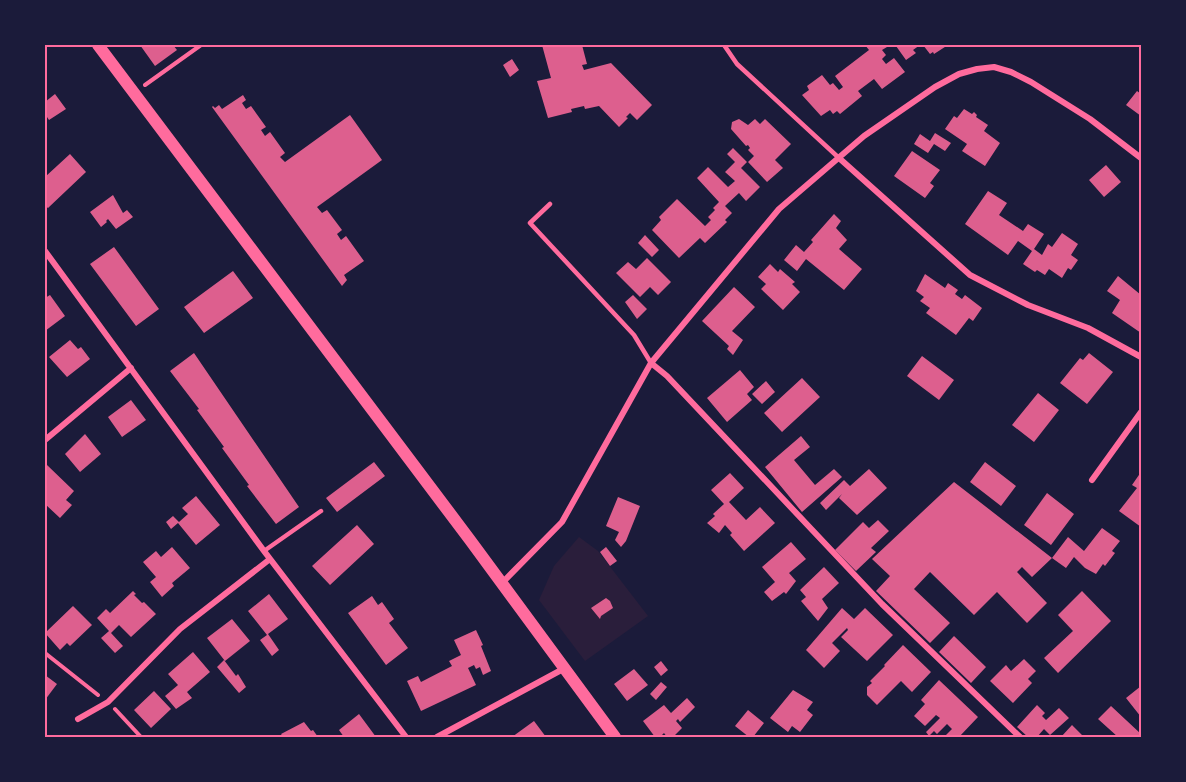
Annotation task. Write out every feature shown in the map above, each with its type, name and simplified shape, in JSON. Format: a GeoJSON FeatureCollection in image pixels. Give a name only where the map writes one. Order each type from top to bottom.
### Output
{"type":"FeatureCollection","features":[{"type":"Feature","properties":{"kind":"main road"},"geometry":{"type":"LineString","coordinates":[[98,45],[615,737]]}},
{"type":"Feature","properties":{"kind":"street"},"geometry":{"type":"LineString","coordinates":[[502,583],[562,522],[651,363],[779,209],[864,136],[935,87],[977,69],[994,67],[1011,72],[1031,81],[1090,119],[1141,158]]}},
{"type":"Feature","properties":{"kind":"street"},"geometry":{"type":"LineString","coordinates":[[839,158],[970,275],[1028,305],[1088,328],[1141,357]]}},
{"type":"Feature","properties":{"kind":"street"},"geometry":{"type":"LineString","coordinates":[[45,251],[264,551],[406,737]]}},
{"type":"Feature","properties":{"kind":"street"},"geometry":{"type":"LineString","coordinates":[[651,363],[667,376],[882,604],[1020,737]]}},
{"type":"Feature","properties":{"kind":"street"},"geometry":{"type":"LineString","coordinates":[[45,440],[131,368]]}},
{"type":"Feature","properties":{"kind":"street"},"geometry":{"type":"LineString","coordinates":[[1092,480],[1141,412]]}},
{"type":"Feature","properties":{"kind":"street"},"geometry":{"type":"LineString","coordinates":[[78,719],[108,702],[180,629],[270,559]]}},
{"type":"Feature","properties":{"kind":"street"},"geometry":{"type":"LineString","coordinates":[[437,737],[565,668]]}},
{"type":"Feature","properties":{"kind":"lane"},"geometry":{"type":"LineString","coordinates":[[724,45],[737,64],[839,158]]}},
{"type":"Feature","properties":{"kind":"lane"},"geometry":{"type":"LineString","coordinates":[[550,204],[530,223],[634,335],[651,363]]}},
{"type":"Feature","properties":{"kind":"lane"},"geometry":{"type":"LineString","coordinates":[[264,551],[321,511]]}},
{"type":"Feature","properties":{"kind":"path"},"geometry":{"type":"LineString","coordinates":[[134,93],[201,45]]}},
{"type":"Feature","properties":{"kind":"shaded area"},"geometry":{"type":"Polygon","coordinates":[[[579,537],[598,551],[648,616],[585,661],[539,600],[554,566],[579,537]]]}},
{"type":"Feature","properties":{"kind":"building"},"geometry":{"type":"Polygon","coordinates":[[[140,45],[173,45],[177,50],[155,66],[140,45]]]}},
{"type":"Feature","properties":{"kind":"building"},"geometry":{"type":"Polygon","coordinates":[[[542,45],[582,45],[587,64],[582,65],[584,70],[611,63],[652,105],[637,120],[630,113],[619,127],[599,106],[571,109],[572,112],[548,118],[537,81],[551,78],[542,45]]]}},
{"type":"Feature","properties":{"kind":"building"},"geometry":{"type":"Polygon","coordinates":[[[865,45],[885,45],[887,47],[882,50],[886,55],[882,59],[886,64],[894,58],[905,72],[882,89],[874,79],[858,91],[862,96],[840,114],[837,111],[833,114],[830,110],[821,116],[802,95],[809,90],[807,86],[822,75],[830,85],[833,83],[839,90],[843,87],[835,76],[869,50],[865,45]]]}},
{"type":"Feature","properties":{"kind":"building"},"geometry":{"type":"Polygon","coordinates":[[[920,45],[913,50],[916,53],[906,60],[896,46],[920,45]]]}},
{"type":"Feature","properties":{"kind":"building"},"geometry":{"type":"Polygon","coordinates":[[[923,45],[948,45],[930,54],[923,45]]]}},
{"type":"Feature","properties":{"kind":"building"},"geometry":{"type":"Polygon","coordinates":[[[512,59],[519,70],[510,77],[503,65],[512,59]]]}},
{"type":"Feature","properties":{"kind":"building"},"geometry":{"type":"Polygon","coordinates":[[[1137,91],[1141,94],[1141,116],[1126,105],[1137,91]]]}},
{"type":"Feature","properties":{"kind":"building"},"geometry":{"type":"Polygon","coordinates":[[[55,94],[66,109],[49,120],[45,114],[45,102],[55,94]]]}},
{"type":"Feature","properties":{"kind":"building"},"geometry":{"type":"Polygon","coordinates":[[[243,95],[246,100],[242,103],[246,109],[251,106],[266,127],[261,130],[265,136],[270,132],[285,153],[280,157],[285,162],[350,115],[382,160],[317,207],[322,213],[327,210],[342,230],[337,234],[341,240],[346,236],[364,261],[344,275],[347,280],[342,286],[212,107],[219,105],[222,109],[243,95]]]}},
{"type":"Feature","properties":{"kind":"building"},"geometry":{"type":"Polygon","coordinates":[[[964,109],[972,114],[974,112],[976,117],[988,125],[984,131],[1000,143],[985,166],[962,151],[967,144],[945,129],[954,116],[957,118],[964,109]]]}},
{"type":"Feature","properties":{"kind":"building"},"geometry":{"type":"Polygon","coordinates":[[[739,119],[748,125],[755,119],[760,124],[765,119],[791,144],[775,160],[783,168],[767,182],[748,162],[754,156],[748,150],[750,148],[748,145],[746,146],[731,129],[732,122],[739,119]]]}},
{"type":"Feature","properties":{"kind":"building"},"geometry":{"type":"Polygon","coordinates":[[[935,133],[951,143],[945,151],[934,144],[928,153],[914,144],[920,134],[930,141],[935,133]]]}},
{"type":"Feature","properties":{"kind":"building"},"geometry":{"type":"Polygon","coordinates":[[[733,148],[747,162],[741,168],[760,187],[746,201],[739,193],[725,206],[732,213],[725,220],[727,222],[705,243],[700,238],[679,258],[652,230],[661,220],[659,217],[677,199],[705,226],[711,220],[708,217],[719,202],[697,178],[708,167],[728,187],[735,181],[725,172],[735,162],[727,154],[733,148]]]}},
{"type":"Feature","properties":{"kind":"building"},"geometry":{"type":"Polygon","coordinates":[[[912,151],[940,170],[930,183],[934,186],[925,198],[894,176],[912,151]]]}},
{"type":"Feature","properties":{"kind":"building"},"geometry":{"type":"Polygon","coordinates":[[[70,154],[86,172],[48,208],[45,206],[45,177],[70,154]]]}},
{"type":"Feature","properties":{"kind":"building"},"geometry":{"type":"Polygon","coordinates":[[[1106,165],[1121,182],[1104,197],[1089,180],[1106,165]]]}},
{"type":"Feature","properties":{"kind":"building"},"geometry":{"type":"Polygon","coordinates":[[[988,191],[1007,203],[999,215],[1023,231],[1028,224],[1044,234],[1034,249],[1042,255],[1048,244],[1052,247],[1062,233],[1078,244],[1071,255],[1078,260],[1071,270],[1068,268],[1062,278],[1049,269],[1045,275],[1037,270],[1035,272],[1023,264],[1032,251],[1018,241],[1008,255],[965,224],[988,191]]]}},
{"type":"Feature","properties":{"kind":"building"},"geometry":{"type":"Polygon","coordinates":[[[113,195],[123,213],[127,210],[133,217],[116,229],[108,219],[101,227],[90,212],[113,195]]]}},
{"type":"Feature","properties":{"kind":"building"},"geometry":{"type":"Polygon","coordinates":[[[834,214],[841,221],[836,228],[847,240],[839,249],[862,269],[844,290],[806,259],[797,271],[784,260],[796,245],[804,252],[813,242],[811,240],[834,214]]]}},
{"type":"Feature","properties":{"kind":"building"},"geometry":{"type":"Polygon","coordinates":[[[645,235],[659,250],[652,257],[638,243],[645,235]]]}},
{"type":"Feature","properties":{"kind":"building"},"geometry":{"type":"Polygon","coordinates":[[[114,247],[159,309],[136,326],[90,264],[114,247]]]}},
{"type":"Feature","properties":{"kind":"building"},"geometry":{"type":"Polygon","coordinates":[[[647,258],[671,282],[658,295],[650,287],[640,297],[616,273],[628,262],[636,269],[647,258]]]}},
{"type":"Feature","properties":{"kind":"building"},"geometry":{"type":"Polygon","coordinates":[[[770,264],[778,272],[780,269],[795,282],[792,284],[800,292],[783,310],[761,289],[766,284],[758,277],[770,264]]]}},
{"type":"Feature","properties":{"kind":"building"},"geometry":{"type":"Polygon","coordinates":[[[233,271],[253,298],[204,333],[184,307],[233,271]]]}},
{"type":"Feature","properties":{"kind":"building"},"geometry":{"type":"Polygon","coordinates":[[[925,274],[945,288],[948,283],[958,290],[955,294],[962,299],[965,295],[982,308],[973,321],[969,318],[956,335],[926,313],[930,308],[920,301],[924,297],[916,291],[925,274]]]}},
{"type":"Feature","properties":{"kind":"building"},"geometry":{"type":"Polygon","coordinates":[[[1118,276],[1141,295],[1141,333],[1112,313],[1120,300],[1107,291],[1118,276]]]}},
{"type":"Feature","properties":{"kind":"building"},"geometry":{"type":"Polygon","coordinates":[[[734,287],[755,307],[732,331],[743,340],[733,355],[727,349],[729,346],[702,321],[734,287]]]}},
{"type":"Feature","properties":{"kind":"building"},"geometry":{"type":"Polygon","coordinates":[[[50,295],[65,316],[45,331],[45,298],[50,295]]]}},
{"type":"Feature","properties":{"kind":"building"},"geometry":{"type":"Polygon","coordinates":[[[633,295],[647,309],[637,319],[625,302],[633,295]]]}},
{"type":"Feature","properties":{"kind":"building"},"geometry":{"type":"Polygon","coordinates":[[[70,340],[78,349],[81,347],[90,359],[67,377],[49,357],[70,340]]]}},
{"type":"Feature","properties":{"kind":"building"},"geometry":{"type":"Polygon","coordinates":[[[194,353],[299,507],[276,524],[247,486],[249,485],[197,410],[199,409],[170,371],[194,353]]]}},
{"type":"Feature","properties":{"kind":"building"},"geometry":{"type":"Polygon","coordinates":[[[1089,353],[1113,372],[1087,404],[1060,383],[1080,358],[1083,360],[1089,353]]]}},
{"type":"Feature","properties":{"kind":"building"},"geometry":{"type":"Polygon","coordinates":[[[922,356],[954,380],[939,400],[907,376],[922,356]]]}},
{"type":"Feature","properties":{"kind":"building"},"geometry":{"type":"Polygon","coordinates":[[[740,370],[754,387],[747,394],[752,400],[727,422],[707,398],[740,370]]]}},
{"type":"Feature","properties":{"kind":"building"},"geometry":{"type":"Polygon","coordinates":[[[802,378],[820,397],[782,432],[764,413],[802,378]]]}},
{"type":"Feature","properties":{"kind":"building"},"geometry":{"type":"Polygon","coordinates":[[[766,381],[775,392],[762,404],[752,394],[766,381]]]}},
{"type":"Feature","properties":{"kind":"building"},"geometry":{"type":"Polygon","coordinates":[[[1038,393],[1059,410],[1034,442],[1012,425],[1038,393]]]}},
{"type":"Feature","properties":{"kind":"building"},"geometry":{"type":"Polygon","coordinates":[[[131,400],[146,420],[122,437],[108,417],[131,400]]]}},
{"type":"Feature","properties":{"kind":"building"},"geometry":{"type":"Polygon","coordinates":[[[85,434],[101,454],[80,472],[65,454],[85,434]]]}},
{"type":"Feature","properties":{"kind":"building"},"geometry":{"type":"Polygon","coordinates":[[[801,436],[810,447],[794,460],[815,485],[834,469],[842,477],[802,512],[765,467],[801,436]]]}},
{"type":"Feature","properties":{"kind":"building"},"geometry":{"type":"Polygon","coordinates":[[[374,462],[385,476],[337,512],[326,498],[374,462]]]}},
{"type":"Feature","properties":{"kind":"building"},"geometry":{"type":"Polygon","coordinates":[[[985,462],[1016,486],[1001,506],[970,482],[985,462]]]}},
{"type":"Feature","properties":{"kind":"building"},"geometry":{"type":"Polygon","coordinates":[[[47,465],[74,491],[66,500],[72,505],[60,518],[45,504],[45,467],[47,465]]]}},
{"type":"Feature","properties":{"kind":"building"},"geometry":{"type":"Polygon","coordinates":[[[869,469],[887,488],[857,515],[839,498],[842,494],[826,510],[820,503],[844,480],[850,486],[869,469]]]}},
{"type":"Feature","properties":{"kind":"building"},"geometry":{"type":"Polygon","coordinates":[[[1141,472],[1141,527],[1119,511],[1137,488],[1132,485],[1141,472]]]}},
{"type":"Feature","properties":{"kind":"building"},"geometry":{"type":"Polygon","coordinates":[[[730,473],[744,488],[729,502],[746,520],[760,507],[775,523],[744,551],[730,535],[732,533],[725,525],[719,533],[707,523],[724,504],[711,490],[730,473]]]}},
{"type":"Feature","properties":{"kind":"building"},"geometry":{"type":"Polygon","coordinates":[[[954,482],[1052,558],[1032,577],[1022,567],[1017,572],[1047,603],[1027,623],[997,592],[974,615],[930,572],[914,589],[950,623],[930,643],[876,591],[890,576],[872,559],[954,482]]]}},
{"type":"Feature","properties":{"kind":"building"},"geometry":{"type":"Polygon","coordinates":[[[1047,493],[1074,514],[1051,545],[1024,525],[1047,493]]]}},
{"type":"Feature","properties":{"kind":"building"},"geometry":{"type":"Polygon","coordinates":[[[196,496],[220,525],[196,545],[178,523],[171,529],[166,522],[173,516],[179,522],[188,514],[182,508],[196,496]]]}},
{"type":"Feature","properties":{"kind":"building"},"geometry":{"type":"Polygon","coordinates":[[[618,497],[640,506],[626,541],[621,547],[615,540],[619,532],[606,526],[618,497]]]}},
{"type":"Feature","properties":{"kind":"building"},"geometry":{"type":"Polygon","coordinates":[[[878,520],[889,531],[871,548],[876,552],[856,571],[835,550],[863,522],[869,528],[878,520]]]}},
{"type":"Feature","properties":{"kind":"building"},"geometry":{"type":"Polygon","coordinates":[[[357,525],[374,544],[330,585],[312,566],[357,525]]]}},
{"type":"Feature","properties":{"kind":"building"},"geometry":{"type":"Polygon","coordinates":[[[1102,528],[1120,541],[1112,551],[1115,553],[1096,574],[1085,568],[1074,557],[1066,568],[1052,558],[1068,537],[1084,551],[1102,528]]]}},
{"type":"Feature","properties":{"kind":"building"},"geometry":{"type":"Polygon","coordinates":[[[791,542],[806,559],[789,573],[796,581],[786,594],[784,592],[772,601],[764,592],[775,582],[762,567],[791,542]]]}},
{"type":"Feature","properties":{"kind":"building"},"geometry":{"type":"Polygon","coordinates":[[[172,547],[190,568],[172,583],[174,586],[162,597],[150,582],[156,577],[143,562],[156,551],[161,557],[172,547]]]}},
{"type":"Feature","properties":{"kind":"building"},"geometry":{"type":"Polygon","coordinates":[[[606,547],[617,561],[610,566],[600,552],[606,547]]]}},
{"type":"Feature","properties":{"kind":"building"},"geometry":{"type":"Polygon","coordinates":[[[824,567],[839,583],[822,599],[828,608],[818,621],[801,601],[806,597],[800,590],[824,567]]]}},
{"type":"Feature","properties":{"kind":"building"},"geometry":{"type":"Polygon","coordinates":[[[133,591],[142,603],[144,602],[156,614],[131,637],[119,625],[111,633],[123,646],[115,653],[101,638],[109,631],[97,618],[106,609],[110,613],[133,591]]]}},
{"type":"Feature","properties":{"kind":"building"},"geometry":{"type":"Polygon","coordinates":[[[1082,591],[1111,621],[1058,673],[1044,658],[1073,631],[1058,615],[1082,591]]]}},
{"type":"Feature","properties":{"kind":"building"},"geometry":{"type":"Polygon","coordinates":[[[269,594],[288,619],[268,634],[279,650],[272,656],[260,640],[267,635],[248,611],[269,594]]]}},
{"type":"Feature","properties":{"kind":"building"},"geometry":{"type":"Polygon","coordinates":[[[372,596],[378,605],[382,602],[394,619],[389,623],[408,648],[386,665],[348,613],[372,596]]]}},
{"type":"Feature","properties":{"kind":"building"},"geometry":{"type":"Polygon","coordinates":[[[606,598],[613,608],[600,619],[591,608],[606,598]]]}},
{"type":"Feature","properties":{"kind":"building"},"geometry":{"type":"Polygon","coordinates":[[[73,606],[92,625],[70,646],[67,643],[60,650],[45,633],[73,606]]]}},
{"type":"Feature","properties":{"kind":"building"},"geometry":{"type":"Polygon","coordinates":[[[842,608],[854,619],[865,608],[893,635],[867,661],[841,637],[848,630],[847,628],[832,643],[840,651],[824,668],[806,650],[842,608]]]}},
{"type":"Feature","properties":{"kind":"building"},"geometry":{"type":"Polygon","coordinates":[[[232,619],[250,641],[225,661],[207,638],[232,619]]]}},
{"type":"Feature","properties":{"kind":"building"},"geometry":{"type":"Polygon","coordinates":[[[476,630],[491,671],[483,675],[480,667],[476,669],[474,665],[468,668],[476,685],[421,711],[407,681],[418,676],[421,682],[452,666],[449,661],[461,655],[454,640],[476,630]]]}},
{"type":"Feature","properties":{"kind":"building"},"geometry":{"type":"Polygon","coordinates":[[[954,636],[986,667],[971,683],[939,652],[954,636]]]}},
{"type":"Feature","properties":{"kind":"building"},"geometry":{"type":"Polygon","coordinates":[[[903,645],[931,672],[912,692],[901,681],[877,705],[867,695],[867,687],[903,645]]]}},
{"type":"Feature","properties":{"kind":"building"},"geometry":{"type":"Polygon","coordinates":[[[193,652],[210,672],[187,692],[192,698],[176,709],[165,696],[178,685],[168,674],[193,652]]]}},
{"type":"Feature","properties":{"kind":"building"},"geometry":{"type":"Polygon","coordinates":[[[1024,659],[1036,671],[1028,679],[1032,683],[1013,703],[990,681],[1006,665],[1011,671],[1024,659]]]}},
{"type":"Feature","properties":{"kind":"building"},"geometry":{"type":"Polygon","coordinates":[[[224,660],[236,676],[238,674],[246,687],[239,693],[217,667],[224,660]]]}},
{"type":"Feature","properties":{"kind":"building"},"geometry":{"type":"Polygon","coordinates":[[[661,661],[668,670],[661,676],[654,667],[661,661]]]}},
{"type":"Feature","properties":{"kind":"building"},"geometry":{"type":"Polygon","coordinates":[[[634,669],[648,685],[627,701],[614,684],[634,669]]]}},
{"type":"Feature","properties":{"kind":"building"},"geometry":{"type":"Polygon","coordinates":[[[45,675],[57,684],[45,700],[45,675]]]}},
{"type":"Feature","properties":{"kind":"building"},"geometry":{"type":"Polygon","coordinates":[[[939,680],[978,717],[959,737],[944,737],[952,729],[947,724],[937,734],[934,731],[929,736],[926,732],[940,718],[936,715],[925,726],[914,716],[925,704],[921,700],[939,680]]]}},
{"type":"Feature","properties":{"kind":"building"},"geometry":{"type":"Polygon","coordinates":[[[661,682],[667,687],[656,700],[650,694],[661,682]]]}},
{"type":"Feature","properties":{"kind":"building"},"geometry":{"type":"Polygon","coordinates":[[[1141,686],[1141,717],[1126,698],[1141,686]]]}},
{"type":"Feature","properties":{"kind":"building"},"geometry":{"type":"Polygon","coordinates":[[[793,690],[813,702],[807,710],[813,715],[800,732],[792,726],[788,732],[770,718],[793,690]]]}},
{"type":"Feature","properties":{"kind":"building"},"geometry":{"type":"Polygon","coordinates":[[[154,691],[171,709],[151,728],[134,710],[154,691]]]}},
{"type":"Feature","properties":{"kind":"building"},"geometry":{"type":"Polygon","coordinates":[[[687,698],[695,707],[680,722],[678,719],[676,721],[682,728],[673,737],[667,737],[664,733],[660,737],[655,737],[643,721],[664,705],[671,713],[687,698]]]}},
{"type":"Feature","properties":{"kind":"building"},"geometry":{"type":"Polygon","coordinates":[[[1037,705],[1045,713],[1042,716],[1046,720],[1059,708],[1069,718],[1050,735],[1044,729],[1037,737],[1028,737],[1017,727],[1037,705]]]}},
{"type":"Feature","properties":{"kind":"building"},"geometry":{"type":"Polygon","coordinates":[[[1111,706],[1141,734],[1141,737],[1118,737],[1098,719],[1111,706]]]}},
{"type":"Feature","properties":{"kind":"building"},"geometry":{"type":"Polygon","coordinates":[[[748,710],[764,723],[753,737],[749,737],[735,726],[748,710]]]}},
{"type":"Feature","properties":{"kind":"building"},"geometry":{"type":"Polygon","coordinates":[[[359,714],[376,737],[344,737],[339,730],[359,714]]]}},
{"type":"Feature","properties":{"kind":"building"},"geometry":{"type":"Polygon","coordinates":[[[534,721],[546,737],[512,737],[534,721]]]}},
{"type":"Feature","properties":{"kind":"building"},"geometry":{"type":"Polygon","coordinates":[[[304,722],[318,737],[283,737],[281,734],[304,722]]]}},
{"type":"Feature","properties":{"kind":"building"},"geometry":{"type":"Polygon","coordinates":[[[1072,725],[1084,737],[1061,737],[1072,725]]]}}]}
